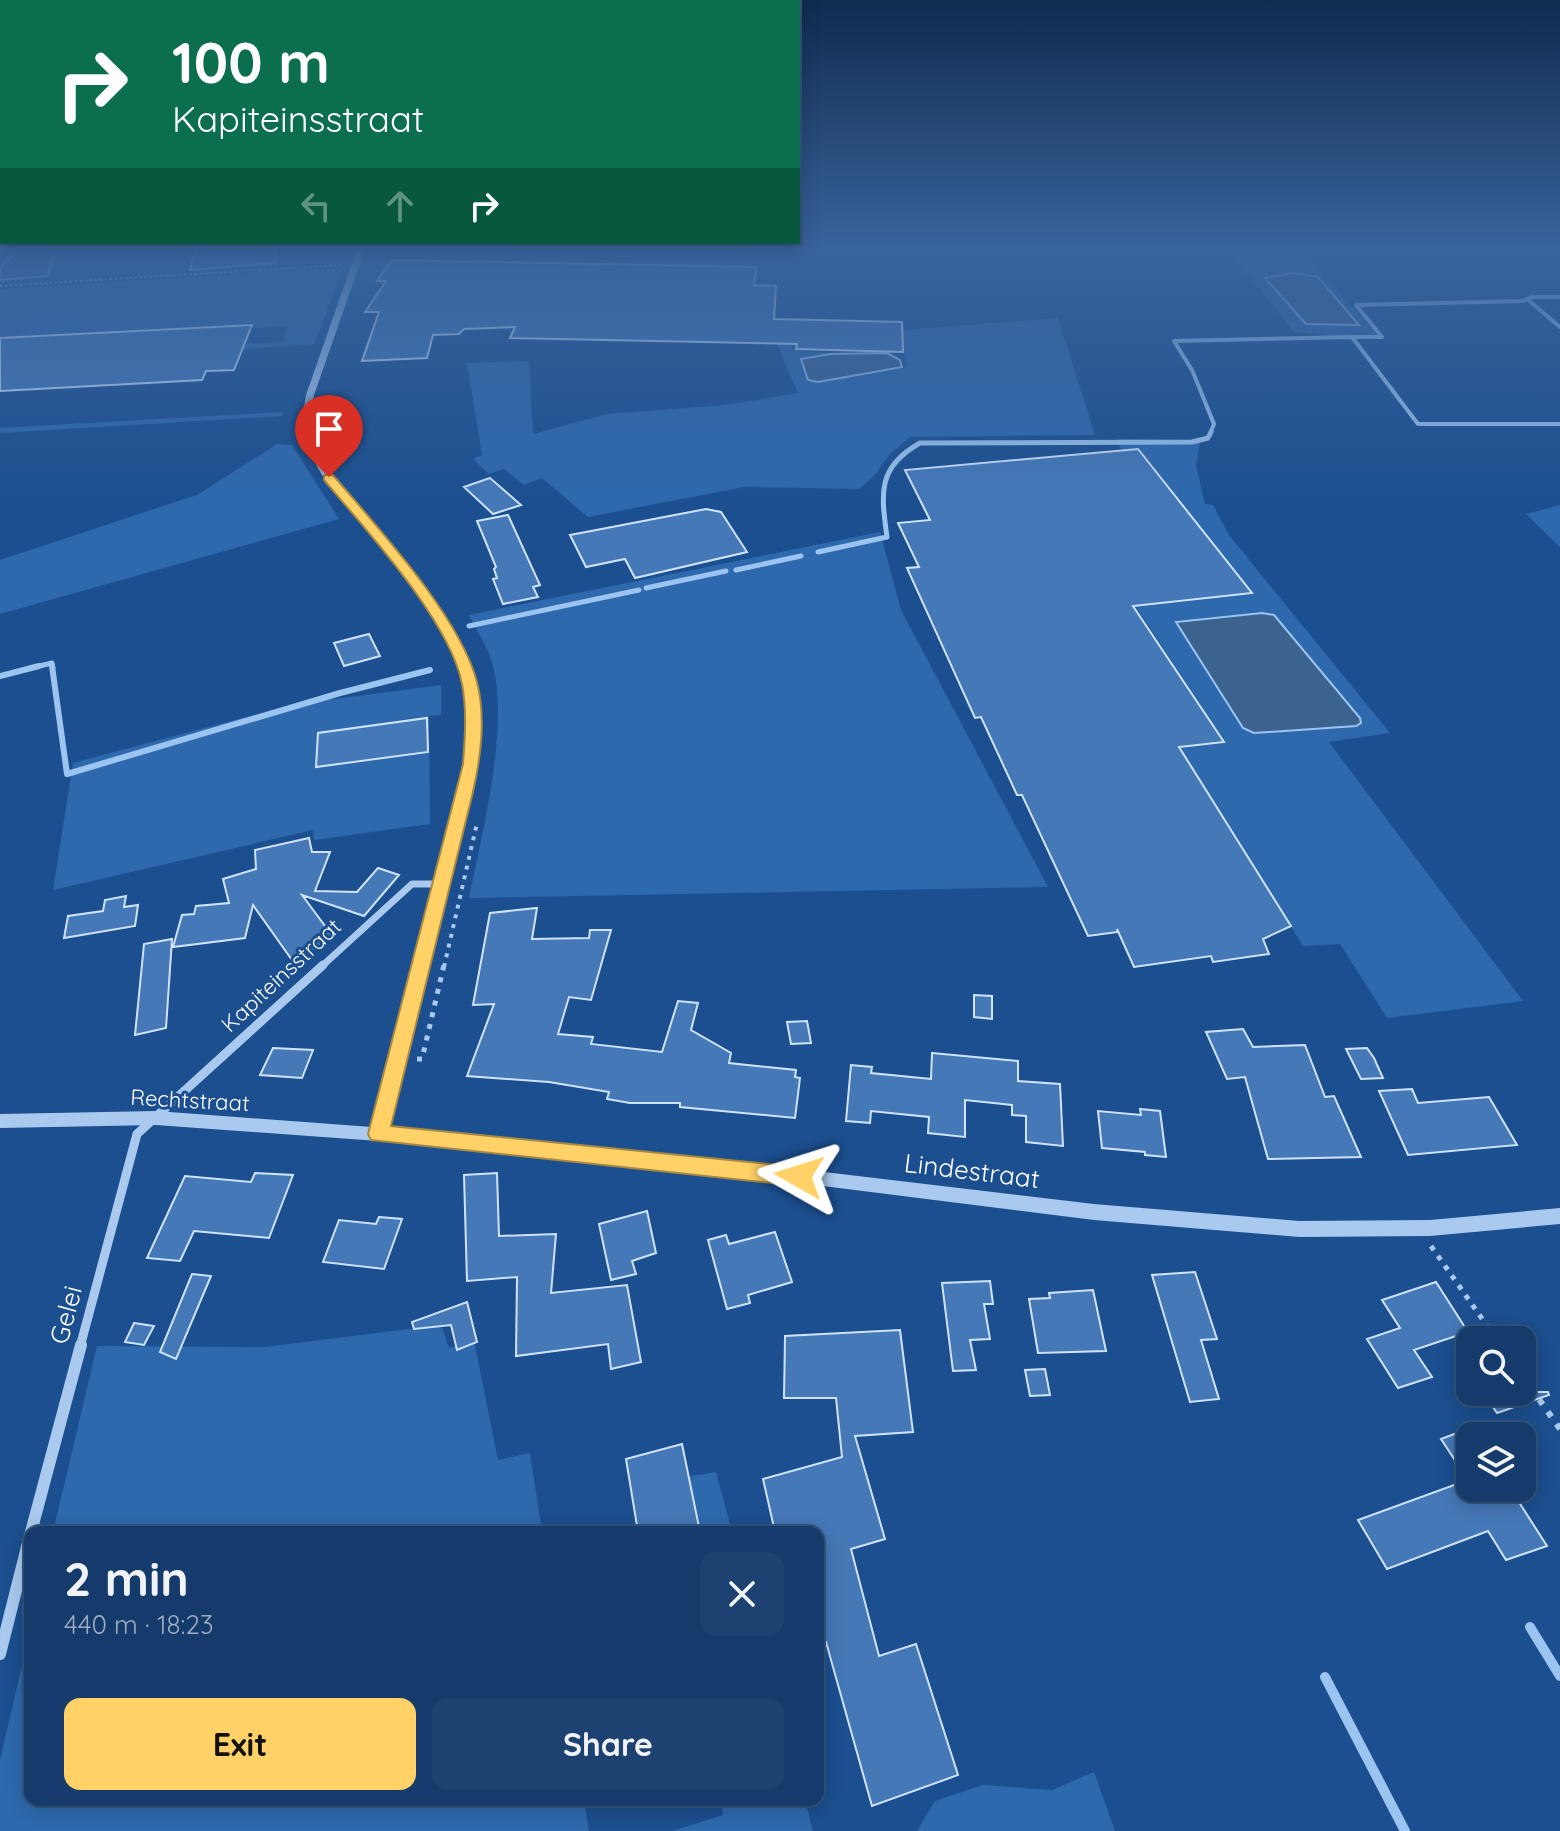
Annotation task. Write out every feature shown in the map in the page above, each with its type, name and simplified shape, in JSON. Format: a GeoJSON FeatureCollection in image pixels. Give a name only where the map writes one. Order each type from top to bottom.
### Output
{"type":"FeatureCollection","features":[{"type":"Feature","properties":{"kind":"street"},"geometry":{"type":"LineString","coordinates":[[332,334],[310,395],[306,416],[310,441],[329,477],[394,556],[441,622],[459,654],[469,682],[474,722],[471,764],[378,1134]]}},
{"type":"Feature","properties":{"kind":"street","name":"Kapiteinsstraat"},"geometry":{"type":"LineString","coordinates":[[156,1118],[412,884],[443,884]]}},
{"type":"Feature","properties":{"kind":"street","name":"Rechtstraat"},"geometry":{"type":"LineString","coordinates":[[0,1121],[156,1118],[378,1134]]}},
{"type":"Feature","properties":{"kind":"street","name":"Gelei"},"geometry":{"type":"LineString","coordinates":[[32,1526],[137,1134],[156,1118]]}},
{"type":"Feature","properties":{"kind":"street","name":"Lindestraat"},"geometry":{"type":"LineString","coordinates":[[378,1134],[799,1176],[1094,1212],[1299,1229],[1418,1228],[1560,1216]]}},
{"type":"Feature","properties":{"kind":"street","name":"Gelei"},"geometry":{"type":"LineString","coordinates":[[0,1654],[24,1558]]}},
{"type":"Feature","properties":{"kind":"path"},"geometry":{"type":"LineString","coordinates":[[399,1059],[422,1059],[478,821]]}},
{"type":"Feature","properties":{"kind":"path"},"geometry":{"type":"LineString","coordinates":[[1418,1228],[1487,1326]]}},
{"type":"Feature","properties":{"kind":"path"},"geometry":{"type":"LineString","coordinates":[[1536,1395],[1560,1429]]}},
{"type":"Feature","properties":{"kind":"shaded area"},"geometry":{"type":"Polygon","coordinates":[[[0,334],[53,334],[0,337],[0,334]]]}},
{"type":"Feature","properties":{"kind":"shaded area"},"geometry":{"type":"Polygon","coordinates":[[[285,334],[318,334],[314,344],[242,349],[244,344],[283,342],[285,334]]]}},
{"type":"Feature","properties":{"kind":"shaded area"},"geometry":{"type":"Polygon","coordinates":[[[902,334],[1063,334],[1095,435],[910,437],[859,489],[744,487],[588,517],[542,478],[524,485],[504,469],[489,474],[473,459],[482,455],[467,363],[529,361],[533,434],[607,414],[726,405],[798,393],[777,344],[792,344],[794,351],[830,353],[804,357],[906,367],[902,334]]]}},
{"type":"Feature","properties":{"kind":"shaded area"},"geometry":{"type":"Polygon","coordinates":[[[1315,334],[1378,335],[1353,339],[1315,334]]]}},
{"type":"Feature","properties":{"kind":"shaded area"},"geometry":{"type":"Polygon","coordinates":[[[887,353],[900,360],[902,367],[818,382],[808,380],[801,359],[830,354],[887,353]]]}},
{"type":"Feature","properties":{"kind":"shaded area"},"geometry":{"type":"Polygon","coordinates":[[[283,412],[282,416],[0,433],[0,428],[283,412]]]}},
{"type":"Feature","properties":{"kind":"shaded area"},"geometry":{"type":"Polygon","coordinates":[[[1117,439],[1210,440],[1200,442],[1196,465],[1205,504],[1213,505],[1229,535],[1390,733],[1329,742],[1523,1001],[1387,1018],[1340,944],[1303,946],[1158,713],[1202,707],[1134,604],[1250,591],[1208,537],[1154,542],[1117,439]],[[1269,613],[1176,622],[1243,728],[1254,733],[1356,726],[1361,723],[1269,613]]]}},
{"type":"Feature","properties":{"kind":"shaded area"},"geometry":{"type":"Polygon","coordinates":[[[277,444],[292,445],[339,519],[0,614],[0,560],[197,495],[277,444]]]}},
{"type":"Feature","properties":{"kind":"shaded area"},"geometry":{"type":"Polygon","coordinates":[[[1560,505],[1560,547],[1526,514],[1560,505]]]}},
{"type":"Feature","properties":{"kind":"shaded area"},"geometry":{"type":"Polygon","coordinates":[[[880,532],[901,610],[1048,887],[469,898],[487,813],[498,720],[493,666],[469,615],[880,532]]]}},
{"type":"Feature","properties":{"kind":"shaded area"},"geometry":{"type":"Polygon","coordinates":[[[1262,613],[1274,615],[1361,723],[1356,726],[1254,733],[1243,728],[1176,622],[1262,613]]]}},
{"type":"Feature","properties":{"kind":"shaded area"},"geometry":{"type":"Polygon","coordinates":[[[441,685],[441,715],[429,716],[430,824],[314,840],[313,830],[53,890],[73,763],[264,712],[319,701],[441,685]]]}},
{"type":"Feature","properties":{"kind":"shaded area"},"geometry":{"type":"Polygon","coordinates":[[[441,1325],[449,1348],[474,1340],[498,1460],[530,1453],[541,1526],[54,1526],[97,1346],[265,1347],[441,1325]]]}},
{"type":"Feature","properties":{"kind":"shaded area"},"geometry":{"type":"Polygon","coordinates":[[[716,1472],[730,1526],[676,1526],[669,1480],[716,1472]]]}},
{"type":"Feature","properties":{"kind":"shaded area"},"geometry":{"type":"Polygon","coordinates":[[[24,1657],[24,1806],[585,1806],[589,1831],[0,1831],[0,1760],[24,1657]]]}},
{"type":"Feature","properties":{"kind":"shaded area"},"geometry":{"type":"Polygon","coordinates":[[[1094,1772],[1115,1831],[917,1831],[935,1801],[983,1785],[1052,1790],[1094,1772]]]}},
{"type":"Feature","properties":{"kind":"shaded area"},"geometry":{"type":"Polygon","coordinates":[[[722,1806],[807,1806],[813,1831],[672,1831],[723,1815],[722,1806]]]}},
{"type":"Feature","properties":{"kind":"building"},"geometry":{"type":"Polygon","coordinates":[[[69,334],[248,334],[234,370],[206,371],[202,380],[0,391],[0,338],[69,334]]]}},
{"type":"Feature","properties":{"kind":"building"},"geometry":{"type":"Polygon","coordinates":[[[371,334],[447,334],[433,335],[427,358],[362,361],[371,334]]]}},
{"type":"Feature","properties":{"kind":"building"},"geometry":{"type":"Polygon","coordinates":[[[512,334],[902,334],[903,352],[796,349],[797,344],[510,338],[512,334]]]}},
{"type":"Feature","properties":{"kind":"building"},"geometry":{"type":"Polygon","coordinates":[[[1138,449],[1252,593],[1133,606],[1224,742],[1179,747],[1291,926],[1263,939],[1269,954],[1213,962],[1211,956],[1134,967],[1117,929],[1118,932],[1088,936],[1022,795],[1017,795],[981,717],[975,718],[907,568],[919,567],[898,523],[930,520],[905,470],[1138,449]]]}},
{"type":"Feature","properties":{"kind":"building"},"geometry":{"type":"Polygon","coordinates":[[[490,478],[521,505],[493,514],[464,487],[490,478]]]}},
{"type":"Feature","properties":{"kind":"building"},"geometry":{"type":"Polygon","coordinates":[[[706,509],[721,512],[747,552],[635,578],[625,559],[586,567],[570,535],[706,509]]]}},
{"type":"Feature","properties":{"kind":"building"},"geometry":{"type":"Polygon","coordinates":[[[508,515],[540,585],[533,587],[538,597],[503,604],[493,579],[497,578],[496,567],[477,521],[508,515]]]}},
{"type":"Feature","properties":{"kind":"building"},"geometry":{"type":"Polygon","coordinates":[[[369,634],[380,656],[344,666],[334,643],[369,634]]]}},
{"type":"Feature","properties":{"kind":"building"},"geometry":{"type":"Polygon","coordinates":[[[427,718],[428,752],[316,767],[318,733],[427,718]]]}},
{"type":"Feature","properties":{"kind":"building"},"geometry":{"type":"Polygon","coordinates":[[[309,838],[312,852],[330,852],[315,891],[357,892],[378,868],[399,875],[364,916],[302,895],[334,938],[292,960],[253,905],[245,938],[173,947],[182,915],[194,914],[196,906],[229,903],[223,879],[256,869],[255,850],[309,838]]]}},
{"type":"Feature","properties":{"kind":"building"},"geometry":{"type":"Polygon","coordinates":[[[126,896],[124,907],[138,905],[135,926],[64,938],[68,916],[103,911],[105,900],[126,896]]]}},
{"type":"Feature","properties":{"kind":"building"},"geometry":{"type":"Polygon","coordinates":[[[537,908],[532,939],[589,938],[590,930],[611,930],[591,1000],[569,997],[558,1034],[593,1037],[591,1044],[662,1052],[678,1001],[698,1003],[691,1030],[731,1053],[729,1063],[796,1070],[795,1077],[800,1078],[795,1118],[680,1107],[680,1103],[630,1103],[607,1099],[609,1092],[549,1082],[467,1076],[494,1004],[473,1005],[490,913],[537,908]]]}},
{"type":"Feature","properties":{"kind":"building"},"geometry":{"type":"Polygon","coordinates":[[[172,939],[166,1028],[135,1035],[144,944],[172,939]]]}},
{"type":"Feature","properties":{"kind":"building"},"geometry":{"type":"Polygon","coordinates":[[[974,995],[992,996],[992,1019],[974,1017],[974,995]]]}},
{"type":"Feature","properties":{"kind":"building"},"geometry":{"type":"Polygon","coordinates":[[[807,1021],[811,1043],[791,1044],[787,1022],[807,1021]]]}},
{"type":"Feature","properties":{"kind":"building"},"geometry":{"type":"Polygon","coordinates":[[[1243,1029],[1253,1047],[1305,1045],[1325,1097],[1334,1096],[1361,1157],[1268,1159],[1245,1077],[1227,1079],[1206,1032],[1243,1029]]]}},
{"type":"Feature","properties":{"kind":"building"},"geometry":{"type":"Polygon","coordinates":[[[273,1048],[313,1050],[302,1078],[260,1075],[273,1048]]]}},
{"type":"Feature","properties":{"kind":"building"},"geometry":{"type":"Polygon","coordinates":[[[1367,1048],[1383,1078],[1361,1079],[1346,1049],[1367,1048]]]}},
{"type":"Feature","properties":{"kind":"building"},"geometry":{"type":"Polygon","coordinates":[[[932,1053],[1018,1061],[1018,1081],[1060,1084],[1063,1146],[1026,1142],[1026,1116],[1012,1115],[1012,1105],[965,1100],[965,1137],[928,1133],[929,1117],[871,1111],[870,1123],[846,1121],[851,1065],[872,1067],[871,1073],[931,1079],[932,1053]]]}},
{"type":"Feature","properties":{"kind":"building"},"geometry":{"type":"Polygon","coordinates":[[[1412,1089],[1418,1103],[1489,1097],[1517,1145],[1408,1155],[1379,1091],[1412,1089]]]}},
{"type":"Feature","properties":{"kind":"building"},"geometry":{"type":"Polygon","coordinates":[[[1140,1109],[1160,1111],[1166,1157],[1102,1148],[1098,1111],[1141,1115],[1140,1109]]]}},
{"type":"Feature","properties":{"kind":"building"},"geometry":{"type":"Polygon","coordinates":[[[255,1173],[293,1175],[269,1238],[194,1231],[180,1261],[147,1258],[185,1176],[251,1182],[255,1173]]]}},
{"type":"Feature","properties":{"kind":"building"},"geometry":{"type":"Polygon","coordinates":[[[497,1173],[499,1236],[556,1234],[551,1293],[627,1285],[641,1362],[611,1369],[608,1344],[516,1356],[517,1277],[467,1281],[464,1175],[497,1173]]]}},
{"type":"Feature","properties":{"kind":"building"},"geometry":{"type":"Polygon","coordinates":[[[647,1211],[656,1253],[632,1261],[636,1274],[611,1280],[599,1224],[647,1211]]]}},
{"type":"Feature","properties":{"kind":"building"},"geometry":{"type":"Polygon","coordinates":[[[379,1217],[402,1219],[384,1269],[323,1262],[339,1220],[376,1224],[379,1217]]]}},
{"type":"Feature","properties":{"kind":"building"},"geometry":{"type":"Polygon","coordinates":[[[775,1232],[792,1282],[748,1295],[750,1303],[727,1309],[708,1240],[726,1235],[729,1244],[775,1232]]]}},
{"type":"Feature","properties":{"kind":"building"},"geometry":{"type":"Polygon","coordinates":[[[1195,1272],[1217,1339],[1201,1340],[1219,1399],[1190,1402],[1152,1275],[1195,1272]]]}},
{"type":"Feature","properties":{"kind":"building"},"geometry":{"type":"Polygon","coordinates":[[[192,1274],[211,1276],[176,1359],[160,1352],[192,1274]]]}},
{"type":"Feature","properties":{"kind":"building"},"geometry":{"type":"Polygon","coordinates":[[[990,1281],[993,1304],[984,1304],[990,1339],[970,1340],[976,1370],[953,1371],[942,1283],[990,1281]]]}},
{"type":"Feature","properties":{"kind":"building"},"geometry":{"type":"Polygon","coordinates":[[[1436,1282],[1464,1326],[1456,1326],[1456,1336],[1414,1350],[1432,1377],[1398,1388],[1367,1339],[1400,1328],[1382,1300],[1436,1282]]]}},
{"type":"Feature","properties":{"kind":"building"},"geometry":{"type":"Polygon","coordinates":[[[1093,1290],[1106,1351],[1038,1353],[1029,1299],[1050,1298],[1049,1293],[1093,1290]]]}},
{"type":"Feature","properties":{"kind":"building"},"geometry":{"type":"Polygon","coordinates":[[[467,1302],[477,1342],[457,1350],[451,1325],[414,1329],[412,1322],[467,1302]]]}},
{"type":"Feature","properties":{"kind":"building"},"geometry":{"type":"Polygon","coordinates":[[[134,1323],[154,1326],[144,1345],[125,1342],[134,1323]]]}},
{"type":"Feature","properties":{"kind":"building"},"geometry":{"type":"Polygon","coordinates":[[[900,1330],[913,1432],[855,1436],[885,1539],[851,1549],[879,1656],[916,1644],[958,1775],[872,1806],[824,1643],[824,1526],[774,1526],[763,1479],[842,1457],[836,1398],[784,1398],[785,1336],[900,1330]]]}},
{"type":"Feature","properties":{"kind":"building"},"geometry":{"type":"Polygon","coordinates":[[[1045,1369],[1050,1395],[1030,1396],[1025,1370],[1045,1369]]]}},
{"type":"Feature","properties":{"kind":"building"},"geometry":{"type":"Polygon","coordinates":[[[1536,1392],[1548,1392],[1549,1395],[1536,1400],[1536,1392]]]}},
{"type":"Feature","properties":{"kind":"building"},"geometry":{"type":"Polygon","coordinates":[[[1492,1406],[1517,1406],[1497,1413],[1492,1406]]]}},
{"type":"Feature","properties":{"kind":"building"},"geometry":{"type":"Polygon","coordinates":[[[1456,1433],[1456,1462],[1441,1439],[1456,1433]]]}},
{"type":"Feature","properties":{"kind":"building"},"geometry":{"type":"Polygon","coordinates":[[[682,1444],[699,1526],[637,1526],[626,1459],[682,1444]]]}},
{"type":"Feature","properties":{"kind":"building"},"geometry":{"type":"Polygon","coordinates":[[[1456,1484],[1456,1502],[1519,1502],[1547,1546],[1506,1560],[1488,1531],[1387,1569],[1358,1520],[1456,1484]]]}},
{"type":"Feature","properties":{"kind":"waterway"},"geometry":{"type":"LineString","coordinates":[[1352,337],[1382,337],[1380,334]]}},
{"type":"Feature","properties":{"kind":"waterway"},"geometry":{"type":"LineString","coordinates":[[1210,434],[1214,424],[1192,370],[1174,341],[1352,337]]}},
{"type":"Feature","properties":{"kind":"waterway"},"geometry":{"type":"LineString","coordinates":[[1352,337],[1418,424],[1560,424]]}},
{"type":"Feature","properties":{"kind":"waterway"},"geometry":{"type":"LineString","coordinates":[[818,552],[887,537],[883,494],[885,482],[896,462],[920,443],[1192,442],[1208,438],[1210,434]]}},
{"type":"Feature","properties":{"kind":"waterway"},"geometry":{"type":"LineString","coordinates":[[736,570],[801,556]]}},
{"type":"Feature","properties":{"kind":"waterway"},"geometry":{"type":"LineString","coordinates":[[646,588],[726,571]]}},
{"type":"Feature","properties":{"kind":"waterway"},"geometry":{"type":"LineString","coordinates":[[469,626],[639,590]]}},
{"type":"Feature","properties":{"kind":"waterway"},"geometry":{"type":"LineString","coordinates":[[34,667],[52,663],[53,668]]}},
{"type":"Feature","properties":{"kind":"waterway"},"geometry":{"type":"LineString","coordinates":[[34,667],[39,666]]}},
{"type":"Feature","properties":{"kind":"waterway"},"geometry":{"type":"LineString","coordinates":[[52,666],[67,774],[340,693],[430,670]]}},
{"type":"Feature","properties":{"kind":"waterway"},"geometry":{"type":"LineString","coordinates":[[0,676],[34,667]]}},
{"type":"Feature","properties":{"kind":"waterway"},"geometry":{"type":"LineString","coordinates":[[1530,1627],[1560,1676]]}},
{"type":"Feature","properties":{"kind":"waterway"},"geometry":{"type":"LineString","coordinates":[[1325,1677],[1405,1831]]}},
{"type":"Feature","properties":{"kind":"route"},"geometry":{"type":"LineString","coordinates":[[329,477],[394,556],[441,622],[459,654],[469,682],[474,722],[465,792],[378,1134],[799,1176]]}}]}
